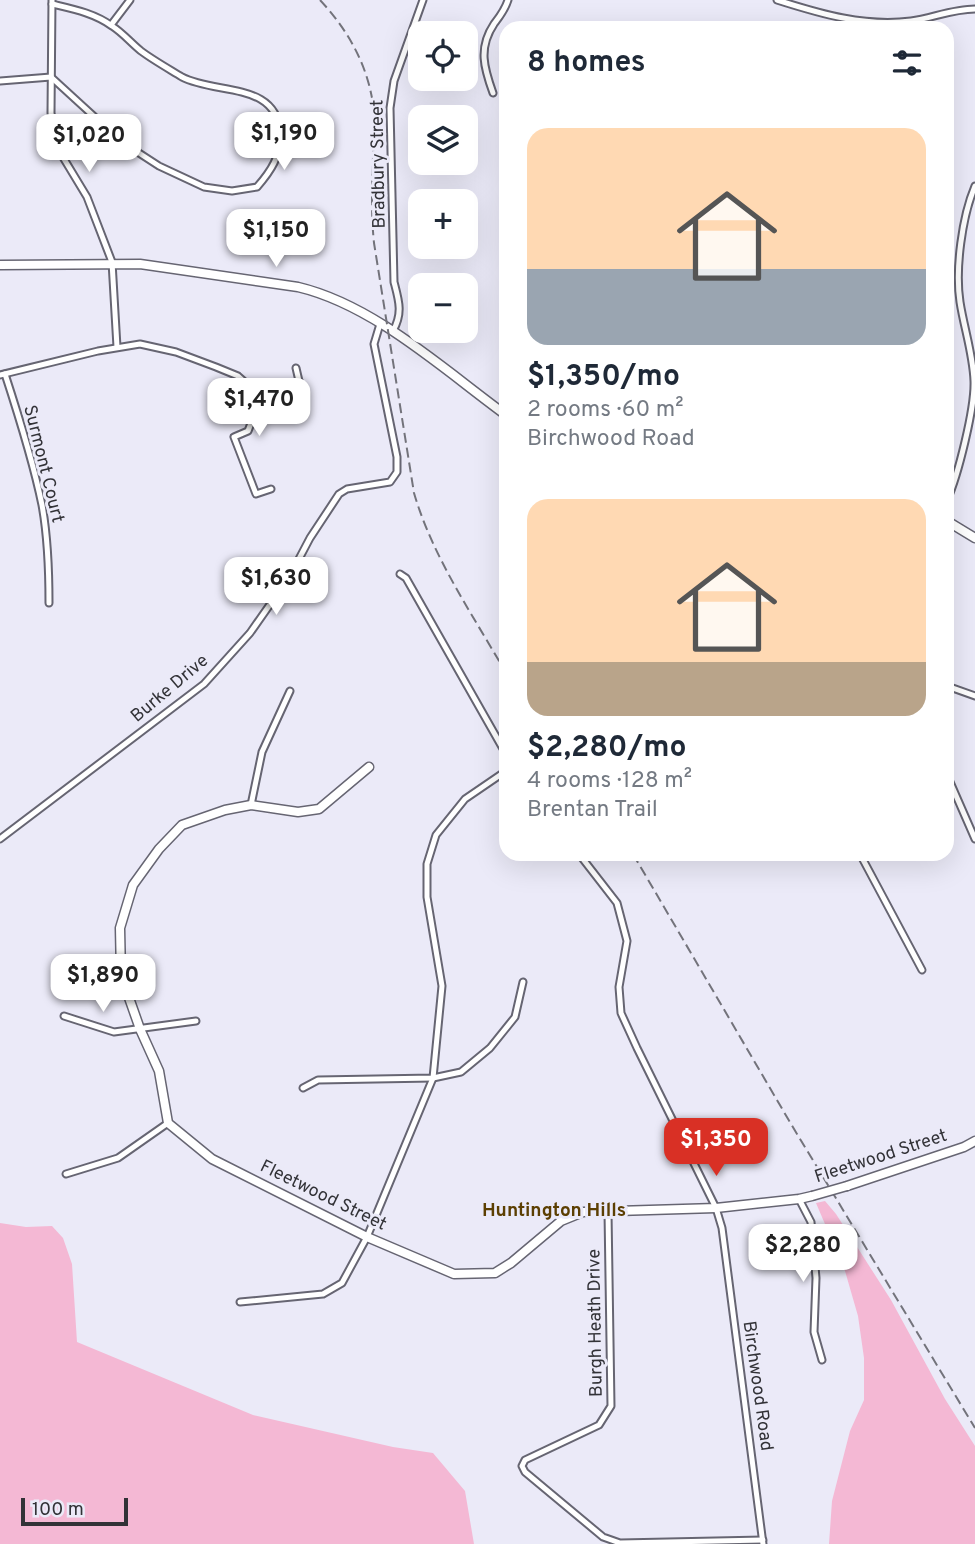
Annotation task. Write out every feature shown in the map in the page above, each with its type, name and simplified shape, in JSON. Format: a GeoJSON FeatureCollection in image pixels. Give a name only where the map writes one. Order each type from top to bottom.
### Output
{"type":"FeatureCollection","features":[{"type":"Feature","properties":{"kind":"street"},"geometry":{"type":"LineString","coordinates":[[111,25],[130,0]]}},
{"type":"Feature","properties":{"kind":"street","name":"Bradbury Street"},"geometry":{"type":"LineString","coordinates":[[393,331],[400,319],[401,309],[394,282],[390,108],[394,81],[423,0]]}},
{"type":"Feature","properties":{"kind":"street"},"geometry":{"type":"LineString","coordinates":[[493,93],[482,58],[484,47],[508,0]]}},
{"type":"Feature","properties":{"kind":"street"},"geometry":{"type":"LineString","coordinates":[[777,0],[822,14],[866,21]]}},
{"type":"Feature","properties":{"kind":"street"},"geometry":{"type":"LineString","coordinates":[[0,81],[51,77],[122,142],[159,166],[204,187],[232,191],[257,187],[271,170],[280,146],[279,121],[266,101],[239,91],[186,79],[143,52],[111,25],[85,11],[52,2],[51,77],[51,113],[58,149],[87,197],[112,262],[117,347]]}},
{"type":"Feature","properties":{"kind":"street"},"geometry":{"type":"LineString","coordinates":[[902,21],[975,9]]}},
{"type":"Feature","properties":{"kind":"street"},"geometry":{"type":"LineString","coordinates":[[954,481],[974,394],[972,359],[959,284],[965,222],[969,199],[975,186]]}},
{"type":"Feature","properties":{"kind":"street"},"geometry":{"type":"LineString","coordinates":[[0,265],[112,262],[140,264],[298,287],[341,300],[393,331],[499,410]]}},
{"type":"Feature","properties":{"kind":"street","name":"Burke Drive"},"geometry":{"type":"LineString","coordinates":[[0,839],[204,684],[250,633],[290,576],[310,538],[339,494],[347,489],[390,482],[397,472],[397,457],[374,344],[380,324]]}},
{"type":"Feature","properties":{"kind":"street"},"geometry":{"type":"LineString","coordinates":[[3,375],[117,347],[146,345],[176,352],[238,376],[256,392],[256,413],[248,430],[234,437],[256,494],[271,489]]}},
{"type":"Feature","properties":{"kind":"street"},"geometry":{"type":"LineString","coordinates":[[296,368],[302,397]]}},
{"type":"Feature","properties":{"kind":"street","name":"Surmont Court"},"geometry":{"type":"LineString","coordinates":[[3,375],[22,429],[42,507],[49,560],[49,603]]}},
{"type":"Feature","properties":{"kind":"street"},"geometry":{"type":"LineString","coordinates":[[256,392],[299,381]]}},
{"type":"Feature","properties":{"kind":"street"},"geometry":{"type":"LineString","coordinates":[[954,525],[975,538]]}},
{"type":"Feature","properties":{"kind":"street"},"geometry":{"type":"LineString","coordinates":[[400,574],[406,578],[499,742]]}},
{"type":"Feature","properties":{"kind":"street"},"geometry":{"type":"LineString","coordinates":[[954,688],[975,696]]}},
{"type":"Feature","properties":{"kind":"street"},"geometry":{"type":"LineString","coordinates":[[251,805],[262,752],[290,691]]}},
{"type":"Feature","properties":{"kind":"street"},"geometry":{"type":"LineString","coordinates":[[66,1174],[118,1158],[168,1123],[159,1071],[140,1029],[121,975],[120,929],[133,885],[159,849],[183,825],[225,810],[251,805],[298,812],[318,809],[369,768]]}},
{"type":"Feature","properties":{"kind":"street"},"geometry":{"type":"LineString","coordinates":[[240,1302],[323,1294],[342,1283],[367,1237],[433,1077],[442,986],[427,897],[427,864],[436,835],[465,799],[499,776]]}},
{"type":"Feature","properties":{"kind":"street"},"geometry":{"type":"LineString","coordinates":[[954,791],[975,839]]}},
{"type":"Feature","properties":{"kind":"street","name":"Birchwood Road"},"geometry":{"type":"LineString","coordinates":[[584,861],[617,903],[627,941],[619,987],[621,1013],[716,1208],[722,1228],[763,1542]]}},
{"type":"Feature","properties":{"kind":"street"},"geometry":{"type":"LineString","coordinates":[[864,861],[922,970]]}},
{"type":"Feature","properties":{"kind":"street"},"geometry":{"type":"LineString","coordinates":[[303,1088],[318,1080],[433,1077],[461,1072],[490,1048],[515,1017],[523,982]]}},
{"type":"Feature","properties":{"kind":"street"},"geometry":{"type":"LineString","coordinates":[[64,1016],[114,1032],[196,1021]]}},
{"type":"Feature","properties":{"kind":"street","name":"Fleetwood Street"},"geometry":{"type":"LineString","coordinates":[[168,1123],[212,1159],[367,1237],[454,1274],[495,1273],[561,1221],[583,1212],[716,1208],[799,1199],[847,1186],[975,1141]]}},
{"type":"Feature","properties":{"kind":"street"},"geometry":{"type":"LineString","coordinates":[[799,1199],[811,1222],[817,1278],[814,1332],[822,1360]]}},
{"type":"Feature","properties":{"kind":"street","name":"Burgh Heath Drive"},"geometry":{"type":"LineString","coordinates":[[608,1212],[611,1406],[599,1425],[524,1460],[522,1466],[603,1538],[620,1543],[763,1542]]}},
{"type":"Feature","properties":{"kind":"shaded area"},"geometry":{"type":"Polygon","coordinates":[[[825,1201],[891,1300],[945,1399],[975,1446],[975,1544],[829,1544],[832,1501],[850,1431],[864,1400],[864,1358],[858,1316],[845,1271],[816,1203],[825,1201]]]}},
{"type":"Feature","properties":{"kind":"shaded area"},"geometry":{"type":"Polygon","coordinates":[[[0,1223],[26,1227],[52,1226],[63,1238],[72,1264],[77,1342],[253,1415],[393,1447],[433,1453],[465,1491],[474,1544],[0,1544],[0,1223]]]}},
{"type":"Feature","properties":{"kind":"railway"},"geometry":{"type":"LineString","coordinates":[[320,0],[353,45],[365,71],[372,98],[374,243],[414,493],[443,563],[499,661]]}},
{"type":"Feature","properties":{"kind":"railway"},"geometry":{"type":"LineString","coordinates":[[637,861],[791,1124],[975,1428]]}},
{"type":"Feature","properties":{"kind":"district","name":"Huntington Hills"},"geometry":{"type":"Point","coordinates":[554,1211]}}]}
